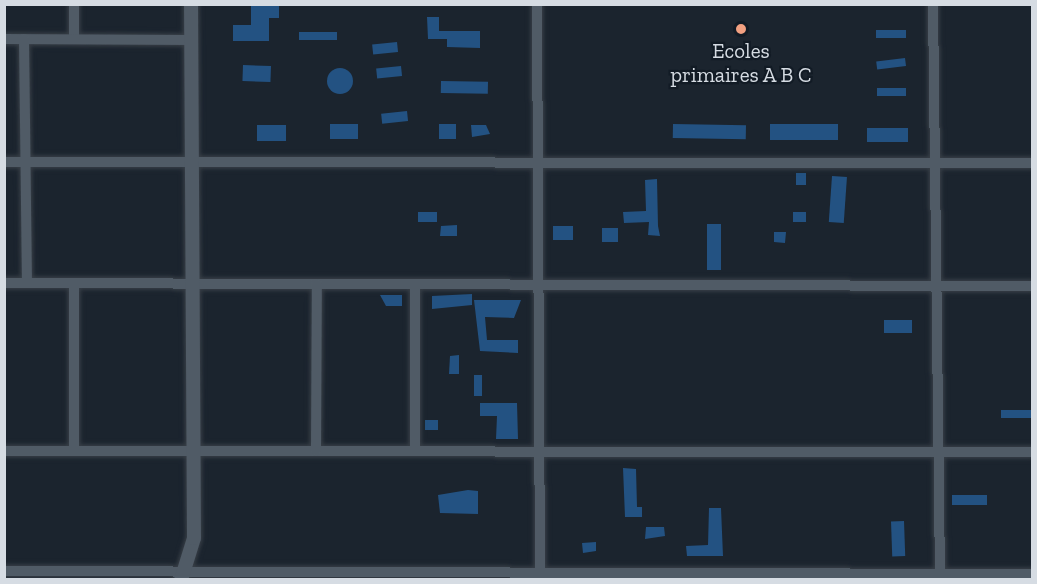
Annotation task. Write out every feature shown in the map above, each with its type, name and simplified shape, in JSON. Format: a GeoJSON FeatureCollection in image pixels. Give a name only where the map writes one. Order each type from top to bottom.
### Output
{"type":"FeatureCollection","features":[{"type":"Feature","properties":{"kind":"street"},"geometry":{"type":"LineString","coordinates":[[74,4],[74,39]]}},
{"type":"Feature","properties":{"kind":"street"},"geometry":{"type":"LineString","coordinates":[[183,576],[194,538],[195,283],[191,4]]}},
{"type":"Feature","properties":{"kind":"street"},"geometry":{"type":"LineString","coordinates":[[537,4],[540,573]]}},
{"type":"Feature","properties":{"kind":"street"},"geometry":{"type":"LineString","coordinates":[[933,4],[940,576]]}},
{"type":"Feature","properties":{"kind":"street"},"geometry":{"type":"LineString","coordinates":[[4,39],[191,40]]}},
{"type":"Feature","properties":{"kind":"street"},"geometry":{"type":"LineString","coordinates":[[24,39],[27,283]]}},
{"type":"Feature","properties":{"kind":"street"},"geometry":{"type":"LineString","coordinates":[[4,162],[537,165],[1032,163]]}},
{"type":"Feature","properties":{"kind":"street"},"geometry":{"type":"LineString","coordinates":[[4,283],[1032,286]]}},
{"type":"Feature","properties":{"kind":"street"},"geometry":{"type":"LineString","coordinates":[[74,283],[74,450]]}},
{"type":"Feature","properties":{"kind":"street"},"geometry":{"type":"LineString","coordinates":[[316,451],[317,284]]}},
{"type":"Feature","properties":{"kind":"street"},"geometry":{"type":"LineString","coordinates":[[415,285],[415,452]]}},
{"type":"Feature","properties":{"kind":"street"},"geometry":{"type":"LineString","coordinates":[[4,451],[415,452],[538,449],[1032,452]]}},
{"type":"Feature","properties":{"kind":"street"},"geometry":{"type":"LineString","coordinates":[[4,571],[183,576],[488,573],[940,576],[1032,574]]}},
{"type":"Feature","properties":{"kind":"street"},"geometry":{"type":"LineString","coordinates":[[466,579],[488,573]]}},
{"type":"Feature","properties":{"kind":"building"},"geometry":{"type":"Polygon","coordinates":[[[251,4],[279,4],[279,18],[269,18],[269,41],[233,41],[233,25],[251,25],[251,4]]]}},
{"type":"Feature","properties":{"kind":"building"},"geometry":{"type":"Polygon","coordinates":[[[427,17],[439,17],[439,31],[480,31],[480,48],[447,47],[447,39],[428,39],[427,17]]]}},
{"type":"Feature","properties":{"kind":"building"},"geometry":{"type":"Polygon","coordinates":[[[876,30],[906,30],[906,38],[876,38],[876,30]]]}},
{"type":"Feature","properties":{"kind":"building"},"geometry":{"type":"Polygon","coordinates":[[[299,32],[337,32],[337,40],[299,40],[299,32]]]}},
{"type":"Feature","properties":{"kind":"building"},"geometry":{"type":"Polygon","coordinates":[[[397,42],[398,52],[373,55],[372,45],[397,42]]]}},
{"type":"Feature","properties":{"kind":"building"},"geometry":{"type":"Polygon","coordinates":[[[905,58],[906,66],[877,69],[876,62],[905,58]]]}},
{"type":"Feature","properties":{"kind":"building"},"geometry":{"type":"Polygon","coordinates":[[[243,65],[271,66],[270,82],[242,81],[243,65]]]}},
{"type":"Feature","properties":{"kind":"building"},"geometry":{"type":"Polygon","coordinates":[[[401,66],[402,76],[377,79],[376,69],[401,66]]]}},
{"type":"Feature","properties":{"kind":"building"},"geometry":{"type":"Polygon","coordinates":[[[340,68],[349,72],[353,81],[349,90],[340,94],[331,90],[327,81],[331,72],[340,68]]]}},
{"type":"Feature","properties":{"kind":"building"},"geometry":{"type":"Polygon","coordinates":[[[441,81],[488,82],[488,94],[441,93],[441,81]]]}},
{"type":"Feature","properties":{"kind":"building"},"geometry":{"type":"Polygon","coordinates":[[[877,88],[906,88],[906,96],[877,96],[877,88]]]}},
{"type":"Feature","properties":{"kind":"building"},"geometry":{"type":"Polygon","coordinates":[[[407,111],[408,121],[382,124],[381,114],[407,111]]]}},
{"type":"Feature","properties":{"kind":"building"},"geometry":{"type":"Polygon","coordinates":[[[330,124],[358,124],[358,139],[330,139],[330,124]]]}},
{"type":"Feature","properties":{"kind":"building"},"geometry":{"type":"Polygon","coordinates":[[[439,124],[456,124],[456,139],[439,139],[439,124]]]}},
{"type":"Feature","properties":{"kind":"building"},"geometry":{"type":"Polygon","coordinates":[[[673,124],[746,125],[746,139],[673,138],[673,124]]]}},
{"type":"Feature","properties":{"kind":"building"},"geometry":{"type":"Polygon","coordinates":[[[770,124],[838,124],[838,140],[770,140],[770,124]]]}},
{"type":"Feature","properties":{"kind":"building"},"geometry":{"type":"Polygon","coordinates":[[[257,125],[286,125],[286,141],[257,141],[257,125]]]}},
{"type":"Feature","properties":{"kind":"building"},"geometry":{"type":"Polygon","coordinates":[[[471,125],[486,125],[490,134],[472,137],[471,125]]]}},
{"type":"Feature","properties":{"kind":"building"},"geometry":{"type":"Polygon","coordinates":[[[867,128],[908,128],[908,142],[867,142],[867,128]]]}},
{"type":"Feature","properties":{"kind":"building"},"geometry":{"type":"Polygon","coordinates":[[[796,173],[806,173],[806,185],[796,185],[796,173]]]}},
{"type":"Feature","properties":{"kind":"building"},"geometry":{"type":"Polygon","coordinates":[[[832,176],[847,177],[844,223],[829,222],[832,176]]]}},
{"type":"Feature","properties":{"kind":"building"},"geometry":{"type":"Polygon","coordinates":[[[657,179],[660,236],[648,235],[649,222],[624,223],[623,212],[646,211],[645,180],[657,179]]]}},
{"type":"Feature","properties":{"kind":"building"},"geometry":{"type":"Polygon","coordinates":[[[418,212],[437,212],[437,222],[418,222],[418,212]]]}},
{"type":"Feature","properties":{"kind":"building"},"geometry":{"type":"Polygon","coordinates":[[[793,212],[806,212],[806,222],[793,222],[793,212]]]}},
{"type":"Feature","properties":{"kind":"building"},"geometry":{"type":"Polygon","coordinates":[[[707,224],[721,224],[721,270],[707,270],[707,224]]]}},
{"type":"Feature","properties":{"kind":"building"},"geometry":{"type":"Polygon","coordinates":[[[457,225],[457,236],[440,236],[441,226],[457,225]]]}},
{"type":"Feature","properties":{"kind":"building"},"geometry":{"type":"Polygon","coordinates":[[[553,226],[573,226],[573,240],[553,240],[553,226]]]}},
{"type":"Feature","properties":{"kind":"building"},"geometry":{"type":"Polygon","coordinates":[[[602,228],[618,228],[618,242],[602,242],[602,228]]]}},
{"type":"Feature","properties":{"kind":"building"},"geometry":{"type":"Polygon","coordinates":[[[774,232],[786,232],[785,243],[774,242],[774,232]]]}},
{"type":"Feature","properties":{"kind":"building"},"geometry":{"type":"Polygon","coordinates":[[[472,294],[472,305],[432,309],[432,296],[472,294]]]}},
{"type":"Feature","properties":{"kind":"building"},"geometry":{"type":"Polygon","coordinates":[[[380,295],[402,295],[402,306],[386,306],[380,295]]]}},
{"type":"Feature","properties":{"kind":"building"},"geometry":{"type":"Polygon","coordinates":[[[474,300],[521,300],[514,318],[485,317],[487,340],[518,340],[518,353],[480,351],[474,300]]]}},
{"type":"Feature","properties":{"kind":"building"},"geometry":{"type":"Polygon","coordinates":[[[884,320],[912,320],[912,333],[884,333],[884,320]]]}},
{"type":"Feature","properties":{"kind":"building"},"geometry":{"type":"Polygon","coordinates":[[[459,355],[459,374],[449,374],[450,356],[459,355]]]}},
{"type":"Feature","properties":{"kind":"building"},"geometry":{"type":"Polygon","coordinates":[[[474,375],[482,375],[482,396],[474,396],[474,375]]]}},
{"type":"Feature","properties":{"kind":"building"},"geometry":{"type":"Polygon","coordinates":[[[480,403],[517,403],[518,439],[496,439],[497,416],[480,416],[480,403]]]}},
{"type":"Feature","properties":{"kind":"building"},"geometry":{"type":"Polygon","coordinates":[[[1001,410],[1032,410],[1032,418],[1001,418],[1001,410]]]}},
{"type":"Feature","properties":{"kind":"building"},"geometry":{"type":"Polygon","coordinates":[[[425,420],[438,420],[438,430],[425,430],[425,420]]]}},
{"type":"Feature","properties":{"kind":"building"},"geometry":{"type":"Polygon","coordinates":[[[623,468],[636,469],[637,507],[642,507],[642,517],[625,517],[623,468]]]}},
{"type":"Feature","properties":{"kind":"building"},"geometry":{"type":"Polygon","coordinates":[[[468,490],[478,491],[478,514],[440,513],[438,495],[468,490]]]}},
{"type":"Feature","properties":{"kind":"building"},"geometry":{"type":"Polygon","coordinates":[[[952,495],[987,495],[987,505],[952,505],[952,495]]]}},
{"type":"Feature","properties":{"kind":"building"},"geometry":{"type":"Polygon","coordinates":[[[709,508],[721,508],[723,556],[687,556],[686,546],[708,545],[709,508]]]}},
{"type":"Feature","properties":{"kind":"building"},"geometry":{"type":"Polygon","coordinates":[[[891,521],[904,521],[905,556],[892,556],[891,521]]]}},
{"type":"Feature","properties":{"kind":"building"},"geometry":{"type":"Polygon","coordinates":[[[646,527],[664,527],[665,536],[645,539],[646,527]]]}},
{"type":"Feature","properties":{"kind":"building"},"geometry":{"type":"Polygon","coordinates":[[[596,542],[596,551],[583,553],[582,543],[596,542]]]}},
{"type":"Feature","properties":{"kind":"place","name":"Ecoles primaires A B C"},"geometry":{"type":"Point","coordinates":[741,29]}}]}
